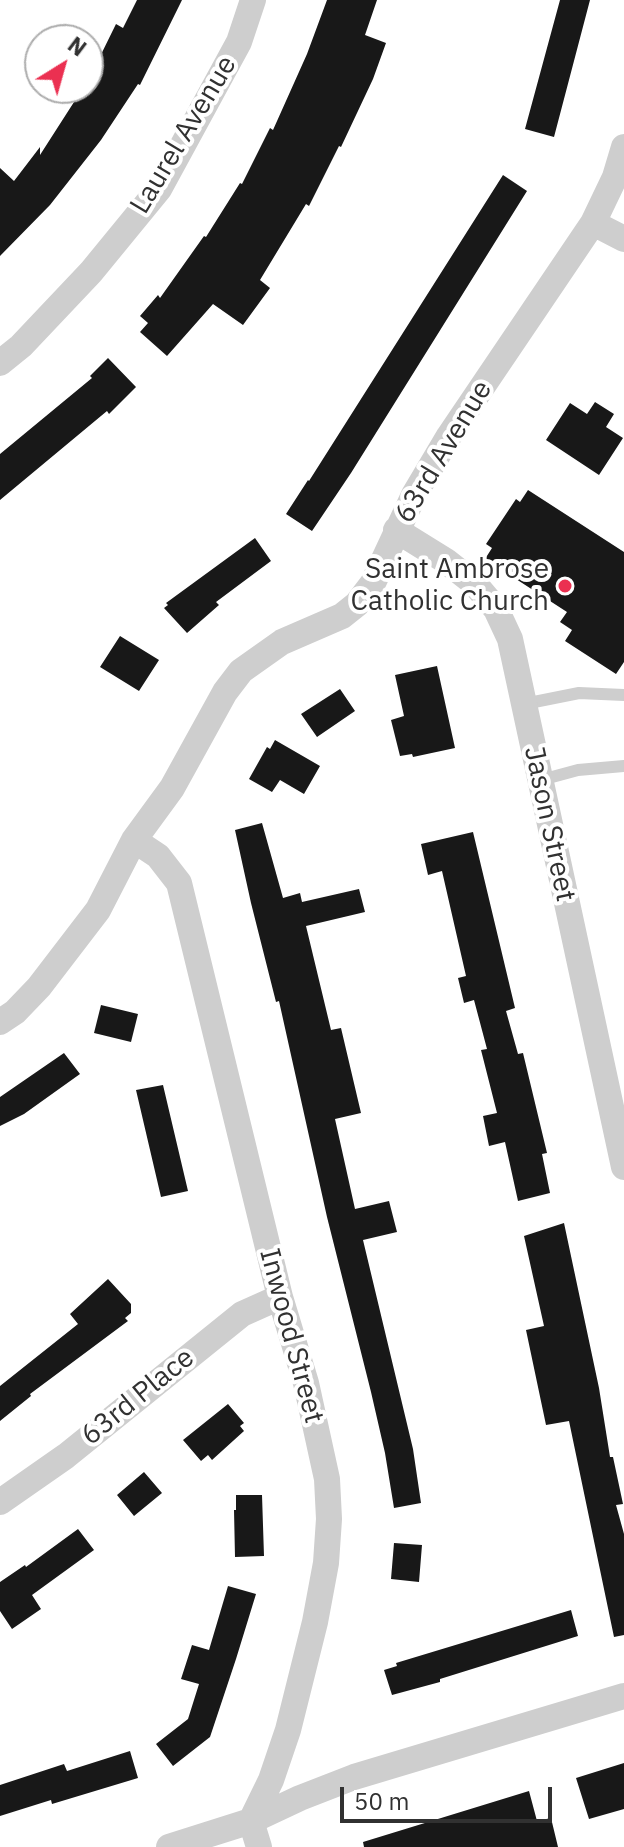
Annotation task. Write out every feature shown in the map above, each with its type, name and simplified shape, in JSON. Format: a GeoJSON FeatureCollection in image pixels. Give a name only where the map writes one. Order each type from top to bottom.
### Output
{"type":"FeatureCollection","features":[{"type":"Feature","properties":{"kind":"street","name":"Laurel Avenue"},"geometry":{"type":"LineString","coordinates":[[0,363],[21,346],[91,272],[159,189],[239,42],[253,0]]}},
{"type":"Feature","properties":{"kind":"street","name":"63rd Avenue"},"geometry":{"type":"LineString","coordinates":[[0,1022],[15,1012],[39,987],[98,910],[134,840],[172,788],[225,692],[241,671],[282,642],[342,616],[357,604],[373,583],[396,530],[449,436],[593,223],[615,177],[624,147]]}},
{"type":"Feature","properties":{"kind":"street"},"geometry":{"type":"LineString","coordinates":[[593,223],[624,239]]}},
{"type":"Feature","properties":{"kind":"street","name":"Jason Street"},"geometry":{"type":"LineString","coordinates":[[396,530],[446,561],[474,583],[496,609],[510,639],[623,1159]]}},
{"type":"Feature","properties":{"kind":"street","name":"Inwood Street"},"geometry":{"type":"LineString","coordinates":[[134,840],[158,856],[179,883],[280,1297],[306,1383],[327,1479],[329,1519],[326,1563],[315,1622],[292,1717],[271,1780],[251,1821]]}},
{"type":"Feature","properties":{"kind":"street","name":"63rd Place"},"geometry":{"type":"LineString","coordinates":[[0,1502],[66,1456],[242,1314],[280,1297]]}},
{"type":"Feature","properties":{"kind":"street"},"geometry":{"type":"LineString","coordinates":[[169,1847],[251,1821],[354,1777],[624,1696]]}},
{"type":"Feature","properties":{"kind":"street"},"geometry":{"type":"LineString","coordinates":[[251,1821],[259,1847]]}},
{"type":"Feature","properties":{"kind":"lane"},"geometry":{"type":"LineString","coordinates":[[524,704],[579,693],[624,695]]}},
{"type":"Feature","properties":{"kind":"lane"},"geometry":{"type":"LineString","coordinates":[[540,780],[578,770],[624,766]]}},
{"type":"Feature","properties":{"kind":"building"},"geometry":{"type":"Polygon","coordinates":[[[137,0],[182,0],[140,85],[101,140],[50,205],[0,256],[0,168],[14,181],[40,147],[40,155],[73,104],[104,104],[104,48],[116,24],[123,28],[137,0]]]}},
{"type":"Feature","properties":{"kind":"building"},"geometry":{"type":"Polygon","coordinates":[[[327,0],[377,0],[365,35],[386,43],[373,79],[309,206],[306,204],[260,280],[270,288],[243,325],[213,304],[167,356],[140,332],[148,323],[140,316],[158,295],[160,298],[242,184],[270,128],[273,130],[327,0]]]}},
{"type":"Feature","properties":{"kind":"building"},"geometry":{"type":"Polygon","coordinates":[[[560,0],[590,0],[554,137],[525,129],[560,0]]]}},
{"type":"Feature","properties":{"kind":"building"},"geometry":{"type":"Polygon","coordinates":[[[503,175],[527,191],[312,531],[286,514],[503,175]]]}},
{"type":"Feature","properties":{"kind":"building"},"geometry":{"type":"Polygon","coordinates":[[[108,358],[136,387],[109,414],[107,411],[0,500],[0,454],[92,378],[90,376],[108,358]]]}},
{"type":"Feature","properties":{"kind":"building"},"geometry":{"type":"Polygon","coordinates":[[[595,402],[614,414],[606,427],[623,438],[599,475],[546,440],[570,403],[587,414],[595,402]]]}},
{"type":"Feature","properties":{"kind":"building"},"geometry":{"type":"Polygon","coordinates":[[[528,490],[624,552],[624,662],[616,674],[565,641],[572,630],[560,622],[567,612],[485,559],[492,548],[486,544],[516,499],[520,502],[528,490]]]}},
{"type":"Feature","properties":{"kind":"building"},"geometry":{"type":"Polygon","coordinates":[[[255,538],[271,561],[216,602],[219,605],[187,633],[164,608],[168,605],[166,603],[255,538]]]}},
{"type":"Feature","properties":{"kind":"building"},"geometry":{"type":"Polygon","coordinates":[[[120,636],[159,660],[139,691],[100,667],[120,636]]]}},
{"type":"Feature","properties":{"kind":"building"},"geometry":{"type":"Polygon","coordinates":[[[437,666],[455,748],[413,757],[412,754],[400,756],[391,720],[404,716],[395,675],[437,666]]]}},
{"type":"Feature","properties":{"kind":"building"},"geometry":{"type":"Polygon","coordinates":[[[340,689],[355,711],[317,737],[301,714],[340,689]]]}},
{"type":"Feature","properties":{"kind":"building"},"geometry":{"type":"Polygon","coordinates":[[[275,740],[320,766],[304,794],[280,780],[272,792],[249,779],[267,747],[270,749],[275,740]]]}},
{"type":"Feature","properties":{"kind":"building"},"geometry":{"type":"Polygon","coordinates":[[[262,823],[283,898],[300,893],[302,902],[359,889],[365,912],[306,926],[331,1030],[341,1028],[361,1113],[335,1119],[355,1209],[389,1201],[397,1232],[363,1240],[413,1449],[421,1503],[394,1508],[385,1453],[327,1217],[279,1001],[276,1002],[251,903],[235,830],[262,823]]]}},
{"type":"Feature","properties":{"kind":"building"},"geometry":{"type":"Polygon","coordinates":[[[473,832],[515,1008],[506,1011],[518,1054],[523,1053],[547,1153],[542,1154],[550,1193],[518,1201],[505,1142],[489,1146],[483,1116],[497,1113],[481,1050],[487,1049],[474,1000],[464,1003],[458,978],[466,976],[442,871],[428,875],[421,844],[473,832]]]}},
{"type":"Feature","properties":{"kind":"building"},"geometry":{"type":"Polygon","coordinates":[[[101,1005],[138,1014],[131,1042],[94,1033],[101,1005]]]}},
{"type":"Feature","properties":{"kind":"building"},"geometry":{"type":"Polygon","coordinates":[[[64,1053],[80,1074],[24,1114],[0,1126],[0,1097],[64,1053]]]}},
{"type":"Feature","properties":{"kind":"building"},"geometry":{"type":"Polygon","coordinates":[[[163,1085],[188,1191],[161,1197],[136,1090],[163,1085]]]}},
{"type":"Feature","properties":{"kind":"building"},"geometry":{"type":"Polygon","coordinates":[[[564,1223],[599,1388],[610,1457],[613,1457],[623,1504],[616,1505],[624,1534],[624,1635],[614,1637],[569,1421],[546,1425],[526,1330],[544,1326],[524,1236],[564,1223]]]}},
{"type":"Feature","properties":{"kind":"building"},"geometry":{"type":"Polygon","coordinates":[[[108,1279],[131,1304],[131,1313],[125,1318],[128,1321],[30,1394],[0,1421],[0,1386],[78,1324],[70,1314],[108,1279]]]}},
{"type":"Feature","properties":{"kind":"building"},"geometry":{"type":"Polygon","coordinates":[[[228,1404],[244,1423],[240,1426],[244,1431],[212,1460],[208,1455],[201,1461],[183,1440],[228,1404]]]}},
{"type":"Feature","properties":{"kind":"building"},"geometry":{"type":"Polygon","coordinates":[[[144,1472],[162,1493],[134,1516],[117,1495],[144,1472]]]}},
{"type":"Feature","properties":{"kind":"building"},"geometry":{"type":"Polygon","coordinates":[[[236,1495],[262,1495],[264,1556],[235,1557],[236,1495]]]}},
{"type":"Feature","properties":{"kind":"building"},"geometry":{"type":"Polygon","coordinates":[[[78,1529],[94,1550],[32,1595],[41,1609],[12,1629],[0,1611],[0,1582],[78,1529]]]}},
{"type":"Feature","properties":{"kind":"building"},"geometry":{"type":"Polygon","coordinates":[[[394,1543],[422,1545],[419,1582],[391,1579],[394,1543]]]}},
{"type":"Feature","properties":{"kind":"building"},"geometry":{"type":"Polygon","coordinates":[[[228,1586],[256,1594],[210,1737],[173,1766],[156,1744],[188,1719],[199,1684],[181,1679],[192,1645],[209,1650],[228,1586]]]}},
{"type":"Feature","properties":{"kind":"building"},"geometry":{"type":"Polygon","coordinates":[[[571,1610],[578,1636],[392,1695],[384,1670],[397,1666],[396,1663],[571,1610]]]}},
{"type":"Feature","properties":{"kind":"building"},"geometry":{"type":"Polygon","coordinates":[[[130,1751],[138,1778],[0,1816],[0,1785],[64,1764],[67,1771],[130,1751]]]}},
{"type":"Feature","properties":{"kind":"building"},"geometry":{"type":"Polygon","coordinates":[[[624,1763],[624,1809],[589,1819],[576,1778],[624,1763]]]}},
{"type":"Feature","properties":{"kind":"building"},"geometry":{"type":"Polygon","coordinates":[[[529,1791],[537,1821],[551,1818],[558,1847],[364,1847],[363,1842],[529,1791]]]}},
{"type":"Feature","properties":{"kind":"place","name":"Saint Ambrose Catholic Church"},"geometry":{"type":"Point","coordinates":[565,586]}}]}
